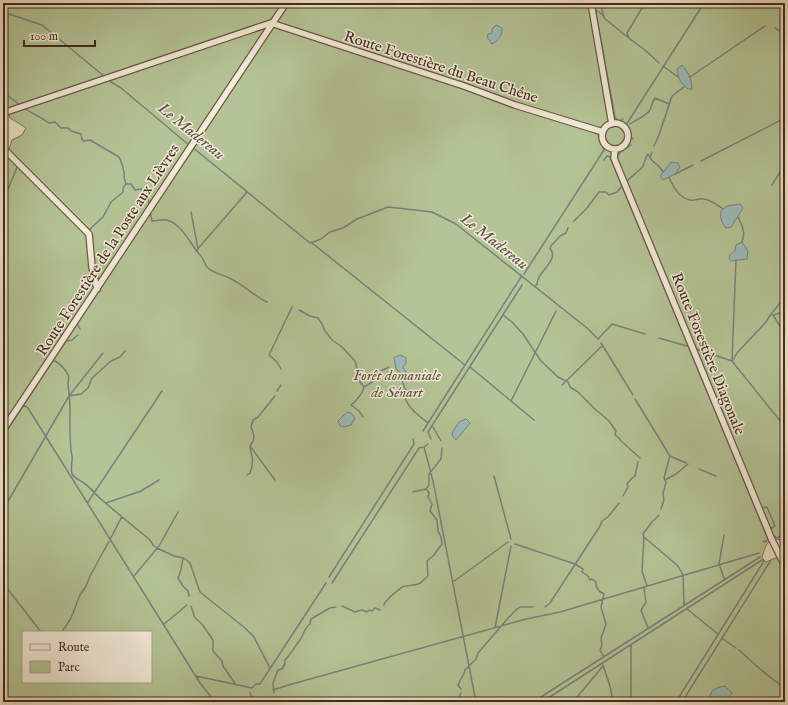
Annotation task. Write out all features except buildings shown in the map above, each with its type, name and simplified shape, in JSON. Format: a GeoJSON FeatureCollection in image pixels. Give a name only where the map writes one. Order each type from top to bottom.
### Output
{"type":"FeatureCollection","features":[{"type":"Feature","properties":{"kind":"street","name":"Route Forestière de la Poste aux Lièvres"},"geometry":{"type":"LineString","coordinates":[[3,430],[286,3]]}},
{"type":"Feature","properties":{"kind":"street"},"geometry":{"type":"LineString","coordinates":[[591,3],[612,124]]}},
{"type":"Feature","properties":{"kind":"street"},"geometry":{"type":"LineString","coordinates":[[3,113],[271,24]]}},
{"type":"Feature","properties":{"kind":"street","name":"Route Forestière du Beau Chêne"},"geometry":{"type":"LineString","coordinates":[[271,24],[464,86],[515,105],[603,132]]}},
{"type":"Feature","properties":{"kind":"street"},"geometry":{"type":"LineString","coordinates":[[612,124],[618,124],[624,127],[628,136],[624,146],[615,149],[608,148],[602,137],[603,132],[608,125],[612,124]]}},
{"type":"Feature","properties":{"kind":"street"},"geometry":{"type":"LineString","coordinates":[[3,148],[89,234],[92,268],[97,289]]}},
{"type":"Feature","properties":{"kind":"street","name":"Route Forestière Diagonale"},"geometry":{"type":"LineString","coordinates":[[615,149],[614,158],[772,540],[785,566]]}},
{"type":"Feature","properties":{"kind":"green space","name":"Forêt domaniale de Sénart"},"geometry":{"type":"Polygon","coordinates":[[[3,3],[785,3],[785,542],[775,539],[771,540],[766,545],[762,558],[766,562],[775,558],[781,560],[785,546],[785,702],[3,702],[3,148],[8,152],[12,140],[22,135],[26,128],[10,118],[3,92],[3,3]]]}},
{"type":"Feature","properties":{"kind":"water"},"geometry":{"type":"Polygon","coordinates":[[[496,25],[502,28],[502,33],[492,44],[487,37],[488,34],[492,33],[492,29],[496,25]]]}},
{"type":"Feature","properties":{"kind":"water"},"geometry":{"type":"Polygon","coordinates":[[[682,65],[689,76],[692,89],[685,87],[679,78],[677,69],[682,65]]]}},
{"type":"Feature","properties":{"kind":"water"},"geometry":{"type":"Polygon","coordinates":[[[671,162],[678,163],[680,167],[675,174],[663,180],[661,175],[671,162]]]}},
{"type":"Feature","properties":{"kind":"water"},"geometry":{"type":"Polygon","coordinates":[[[740,204],[743,208],[731,227],[726,228],[721,220],[721,211],[727,206],[740,204]]]}},
{"type":"Feature","properties":{"kind":"water"},"geometry":{"type":"Polygon","coordinates":[[[742,242],[748,251],[747,259],[731,261],[729,258],[730,255],[735,251],[736,245],[742,242]]]}},
{"type":"Feature","properties":{"kind":"water"},"geometry":{"type":"Polygon","coordinates":[[[400,355],[406,358],[406,363],[403,367],[407,374],[405,376],[396,369],[394,358],[400,355]]]}},
{"type":"Feature","properties":{"kind":"water"},"geometry":{"type":"Polygon","coordinates":[[[347,412],[351,413],[355,418],[351,425],[344,427],[340,426],[338,421],[347,412]]]}},
{"type":"Feature","properties":{"kind":"water"},"geometry":{"type":"Polygon","coordinates":[[[466,419],[470,423],[456,440],[452,433],[459,422],[466,419]]]}},
{"type":"Feature","properties":{"kind":"water"},"geometry":{"type":"Polygon","coordinates":[[[725,686],[732,693],[725,702],[709,702],[710,695],[713,690],[725,686]]]}},
{"type":"Feature","properties":{"kind":"waterway"},"geometry":{"type":"LineString","coordinates":[[594,3],[615,117],[619,122],[623,119]]}},
{"type":"Feature","properties":{"kind":"waterway"},"geometry":{"type":"LineString","coordinates":[[602,3],[601,5],[604,18],[659,63]]}},
{"type":"Feature","properties":{"kind":"waterway"},"geometry":{"type":"LineString","coordinates":[[629,38],[627,33],[645,3]]}},
{"type":"Feature","properties":{"kind":"waterway"},"geometry":{"type":"LineString","coordinates":[[633,139],[626,125],[704,3]]}},
{"type":"Feature","properties":{"kind":"waterway"},"geometry":{"type":"LineString","coordinates":[[596,10],[604,16]]}},
{"type":"Feature","properties":{"kind":"waterway","name":"Le Madereau"},"geometry":{"type":"LineString","coordinates":[[3,12],[42,25],[105,77]]}},
{"type":"Feature","properties":{"kind":"waterway"},"geometry":{"type":"LineString","coordinates":[[690,77],[765,26]]}},
{"type":"Feature","properties":{"kind":"waterway"},"geometry":{"type":"LineString","coordinates":[[775,28],[785,34]]}},
{"type":"Feature","properties":{"kind":"waterway"},"geometry":{"type":"LineString","coordinates":[[663,66],[678,77]]}},
{"type":"Feature","properties":{"kind":"waterway","name":"Le Madereau"},"geometry":{"type":"LineString","coordinates":[[108,80],[121,88],[189,145]]}},
{"type":"Feature","properties":{"kind":"waterway"},"geometry":{"type":"LineString","coordinates":[[654,146],[672,96],[684,87]]}},
{"type":"Feature","properties":{"kind":"waterway"},"geometry":{"type":"LineString","coordinates":[[7,95],[20,105]]}},
{"type":"Feature","properties":{"kind":"waterway"},"geometry":{"type":"LineString","coordinates":[[630,124],[650,110],[655,98],[669,104]]}},
{"type":"Feature","properties":{"kind":"waterway"},"geometry":{"type":"LineString","coordinates":[[24,108],[49,123],[55,122],[61,128],[68,128],[71,131],[81,134],[82,140],[90,140],[119,157],[126,184],[131,184],[135,190],[141,189],[148,196],[149,206]]}},
{"type":"Feature","properties":{"kind":"waterway"},"geometry":{"type":"LineString","coordinates":[[701,161],[785,118]]}},
{"type":"Feature","properties":{"kind":"waterway"},"geometry":{"type":"LineString","coordinates":[[524,274],[604,150],[598,134],[595,133]]}},
{"type":"Feature","properties":{"kind":"waterway"},"geometry":{"type":"LineString","coordinates":[[617,159],[620,153],[631,145]]}},
{"type":"Feature","properties":{"kind":"waterway","name":"Le Madereau"},"geometry":{"type":"LineString","coordinates":[[192,147],[310,243],[321,239],[330,232],[343,228],[357,219],[388,207],[432,212],[456,224],[587,328],[598,339],[612,324],[645,334]]}},
{"type":"Feature","properties":{"kind":"waterway"},"geometry":{"type":"LineString","coordinates":[[185,160],[193,149]]}},
{"type":"Feature","properties":{"kind":"waterway"},"geometry":{"type":"LineString","coordinates":[[652,152],[650,158],[663,172]]}},
{"type":"Feature","properties":{"kind":"waterway"},"geometry":{"type":"LineString","coordinates":[[626,182],[642,168],[648,154],[650,158]]}},
{"type":"Feature","properties":{"kind":"waterway","name":"Le Madereau"},"geometry":{"type":"LineString","coordinates":[[604,160],[607,156],[610,157],[768,539],[765,542],[763,541]]}},
{"type":"Feature","properties":{"kind":"waterway"},"geometry":{"type":"LineString","coordinates":[[772,185],[785,164]]}},
{"type":"Feature","properties":{"kind":"waterway"},"geometry":{"type":"LineString","coordinates":[[675,174],[693,165]]}},
{"type":"Feature","properties":{"kind":"waterway"},"geometry":{"type":"LineString","coordinates":[[3,196],[9,187],[17,167]]}},
{"type":"Feature","properties":{"kind":"waterway"},"geometry":{"type":"LineString","coordinates":[[669,177],[675,188],[686,199],[708,200],[723,209]]}},
{"type":"Feature","properties":{"kind":"waterway"},"geometry":{"type":"LineString","coordinates":[[89,230],[103,217],[111,202],[123,192],[123,188],[126,184]]}},
{"type":"Feature","properties":{"kind":"waterway"},"geometry":{"type":"LineString","coordinates":[[574,221],[587,208],[599,192],[606,192],[609,195],[617,192],[621,187]]}},
{"type":"Feature","properties":{"kind":"waterway"},"geometry":{"type":"LineString","coordinates":[[196,251],[247,192]]}},
{"type":"Feature","properties":{"kind":"waterway"},"geometry":{"type":"LineString","coordinates":[[150,212],[152,221],[167,220],[178,226],[201,256],[207,267],[230,278],[267,302]]}},
{"type":"Feature","properties":{"kind":"waterway"},"geometry":{"type":"LineString","coordinates":[[191,212],[198,249]]}},
{"type":"Feature","properties":{"kind":"waterway"},"geometry":{"type":"LineString","coordinates":[[738,217],[744,232],[742,242]]}},
{"type":"Feature","properties":{"kind":"waterway"},"geometry":{"type":"LineString","coordinates":[[3,225],[8,230],[3,238]]}},
{"type":"Feature","properties":{"kind":"waterway"},"geometry":{"type":"LineString","coordinates":[[535,287],[540,275],[552,257],[551,246],[560,236],[566,233],[568,228]]}},
{"type":"Feature","properties":{"kind":"waterway"},"geometry":{"type":"LineString","coordinates":[[312,243],[465,365]]}},
{"type":"Feature","properties":{"kind":"waterway"},"geometry":{"type":"LineString","coordinates":[[732,361],[736,260]]}},
{"type":"Feature","properties":{"kind":"waterway"},"geometry":{"type":"LineString","coordinates":[[423,431],[521,277]]}},
{"type":"Feature","properties":{"kind":"waterway"},"geometry":{"type":"LineString","coordinates":[[431,439],[428,432],[522,285]]}},
{"type":"Feature","properties":{"kind":"waterway"},"geometry":{"type":"LineString","coordinates":[[733,360],[737,353],[766,322],[785,297]]}},
{"type":"Feature","properties":{"kind":"waterway"},"geometry":{"type":"LineString","coordinates":[[80,329],[77,323],[89,305]]}},
{"type":"Feature","properties":{"kind":"waterway"},"geometry":{"type":"LineString","coordinates":[[281,369],[277,362],[269,355],[292,307]]}},
{"type":"Feature","properties":{"kind":"waterway"},"geometry":{"type":"LineString","coordinates":[[299,310],[310,316],[318,318],[332,340],[341,346],[355,361],[358,379],[364,387],[374,381],[379,372],[389,367]]}},
{"type":"Feature","properties":{"kind":"waterway"},"geometry":{"type":"LineString","coordinates":[[511,401],[556,311]]}},
{"type":"Feature","properties":{"kind":"waterway"},"geometry":{"type":"LineString","coordinates":[[774,315],[785,311]]}},
{"type":"Feature","properties":{"kind":"waterway"},"geometry":{"type":"LineString","coordinates":[[503,315],[523,334],[541,361],[558,377],[568,382],[570,387],[578,392],[609,421],[616,431],[616,436],[640,458]]}},
{"type":"Feature","properties":{"kind":"waterway"},"geometry":{"type":"LineString","coordinates":[[773,315],[785,332]]}},
{"type":"Feature","properties":{"kind":"waterway"},"geometry":{"type":"LineString","coordinates":[[60,330],[61,337]]}},
{"type":"Feature","properties":{"kind":"waterway"},"geometry":{"type":"LineString","coordinates":[[3,436],[66,341],[72,340],[78,335]]}},
{"type":"Feature","properties":{"kind":"waterway","name":"Le Madereau"},"geometry":{"type":"LineString","coordinates":[[659,338],[687,346]]}},
{"type":"Feature","properties":{"kind":"waterway"},"geometry":{"type":"LineString","coordinates":[[692,340],[729,428]]}},
{"type":"Feature","properties":{"kind":"waterway"},"geometry":{"type":"LineString","coordinates":[[601,343],[633,395]]}},
{"type":"Feature","properties":{"kind":"waterway"},"geometry":{"type":"LineString","coordinates":[[562,385],[602,346]]}},
{"type":"Feature","properties":{"kind":"waterway","name":"Le Madereau"},"geometry":{"type":"LineString","coordinates":[[696,349],[732,361],[785,427]]}},
{"type":"Feature","properties":{"kind":"waterway"},"geometry":{"type":"LineString","coordinates":[[69,396],[81,394],[88,388],[92,378],[111,361],[120,357],[125,351]]}},
{"type":"Feature","properties":{"kind":"waterway"},"geometry":{"type":"LineString","coordinates":[[3,510],[69,396],[103,353]]}},
{"type":"Feature","properties":{"kind":"waterway"},"geometry":{"type":"LineString","coordinates":[[53,360],[64,368],[69,377],[68,384],[72,474],[86,484],[102,500],[149,539],[153,545],[174,556],[184,558],[190,563],[200,592],[254,637],[270,668]]}},
{"type":"Feature","properties":{"kind":"waterway"},"geometry":{"type":"LineString","coordinates":[[470,367],[534,420]]}},
{"type":"Feature","properties":{"kind":"waterway"},"geometry":{"type":"LineString","coordinates":[[405,376],[402,380],[406,392],[406,401],[412,409],[428,423]]}},
{"type":"Feature","properties":{"kind":"waterway"},"geometry":{"type":"LineString","coordinates":[[277,391],[281,385]]}},
{"type":"Feature","properties":{"kind":"waterway"},"geometry":{"type":"LineString","coordinates":[[363,417],[359,411],[351,405],[359,397],[364,387]]}},
{"type":"Feature","properties":{"kind":"waterway"},"geometry":{"type":"LineString","coordinates":[[88,502],[162,391]]}},
{"type":"Feature","properties":{"kind":"waterway"},"geometry":{"type":"LineString","coordinates":[[275,396],[258,417],[253,420],[251,427],[254,434],[254,439],[250,446],[275,480]]}},
{"type":"Feature","properties":{"kind":"waterway"},"geometry":{"type":"LineString","coordinates":[[635,399],[670,456],[664,478],[666,482],[663,494],[664,500],[661,509]]}},
{"type":"Feature","properties":{"kind":"waterway"},"geometry":{"type":"LineString","coordinates":[[22,404],[28,408],[200,683],[215,702]]}},
{"type":"Feature","properties":{"kind":"waterway"},"geometry":{"type":"LineString","coordinates":[[433,427],[441,441]]}},
{"type":"Feature","properties":{"kind":"waterway"},"geometry":{"type":"LineString","coordinates":[[329,577],[414,444],[413,439]]}},
{"type":"Feature","properties":{"kind":"waterway"},"geometry":{"type":"LineString","coordinates":[[428,444],[424,447],[433,481],[476,702]]}},
{"type":"Feature","properties":{"kind":"waterway"},"geometry":{"type":"LineString","coordinates":[[247,475],[250,473],[252,465],[250,446]]}},
{"type":"Feature","properties":{"kind":"waterway"},"geometry":{"type":"LineString","coordinates":[[332,583],[419,448],[424,447]]}},
{"type":"Feature","properties":{"kind":"waterway"},"geometry":{"type":"LineString","coordinates":[[384,605],[389,598],[402,587],[422,582],[428,576],[427,561],[442,544],[438,531],[437,520],[430,511],[432,504],[428,497],[429,493],[426,489],[429,485],[429,474],[441,459],[442,448]]}},
{"type":"Feature","properties":{"kind":"waterway"},"geometry":{"type":"LineString","coordinates":[[670,456],[686,463]]}},
{"type":"Feature","properties":{"kind":"waterway"},"geometry":{"type":"LineString","coordinates":[[623,496],[628,487],[627,484],[635,476],[638,462]]}},
{"type":"Feature","properties":{"kind":"waterway"},"geometry":{"type":"LineString","coordinates":[[665,480],[676,474],[688,464]]}},
{"type":"Feature","properties":{"kind":"waterway"},"geometry":{"type":"LineString","coordinates":[[699,469],[716,476]]}},
{"type":"Feature","properties":{"kind":"waterway"},"geometry":{"type":"LineString","coordinates":[[494,476],[511,539]]}},
{"type":"Feature","properties":{"kind":"waterway"},"geometry":{"type":"LineString","coordinates":[[106,503],[141,491],[159,480]]}},
{"type":"Feature","properties":{"kind":"waterway"},"geometry":{"type":"LineString","coordinates":[[413,492],[426,489]]}},
{"type":"Feature","properties":{"kind":"waterway"},"geometry":{"type":"LineString","coordinates":[[545,607],[550,603],[602,521],[608,517],[619,503]]}},
{"type":"Feature","properties":{"kind":"waterway"},"geometry":{"type":"LineString","coordinates":[[762,508],[767,507],[775,526],[770,530]]}},
{"type":"Feature","properties":{"kind":"waterway"},"geometry":{"type":"LineString","coordinates":[[134,576],[159,546],[178,512]]}},
{"type":"Feature","properties":{"kind":"waterway"},"geometry":{"type":"LineString","coordinates":[[659,515],[643,534],[644,537],[678,566],[683,575],[684,605]]}},
{"type":"Feature","properties":{"kind":"waterway"},"geometry":{"type":"LineString","coordinates":[[110,539],[122,517]]}},
{"type":"Feature","properties":{"kind":"waterway"},"geometry":{"type":"LineString","coordinates":[[773,535],[777,538],[779,537],[785,528]]}},
{"type":"Feature","properties":{"kind":"waterway"},"geometry":{"type":"LineString","coordinates":[[724,535],[719,564],[724,578]]}},
{"type":"Feature","properties":{"kind":"waterway"},"geometry":{"type":"LineString","coordinates":[[644,537],[642,571],[647,586],[644,589],[646,602],[641,610],[648,628]]}},
{"type":"Feature","properties":{"kind":"waterway"},"geometry":{"type":"LineString","coordinates":[[63,631],[71,618],[80,595],[110,541]]}},
{"type":"Feature","properties":{"kind":"waterway"},"geometry":{"type":"LineString","coordinates":[[453,582],[508,542]]}},
{"type":"Feature","properties":{"kind":"waterway"},"geometry":{"type":"LineString","coordinates":[[515,544],[575,564],[583,569],[582,572],[588,576],[590,580],[592,579],[596,582],[596,586],[599,591],[604,594],[601,607],[606,624],[601,638],[602,645],[600,650],[604,657]]}},
{"type":"Feature","properties":{"kind":"waterway"},"geometry":{"type":"LineString","coordinates":[[495,628],[511,546]]}},
{"type":"Feature","properties":{"kind":"waterway"},"geometry":{"type":"LineString","coordinates":[[273,690],[526,619],[560,612],[759,553]]}},
{"type":"Feature","properties":{"kind":"waterway"},"geometry":{"type":"LineString","coordinates":[[533,702],[760,557]]}},
{"type":"Feature","properties":{"kind":"waterway"},"geometry":{"type":"LineString","coordinates":[[183,558],[181,571],[178,578],[188,591],[189,596]]}},
{"type":"Feature","properties":{"kind":"waterway"},"geometry":{"type":"LineString","coordinates":[[542,702],[762,560],[764,561],[676,702]]}},
{"type":"Feature","properties":{"kind":"waterway"},"geometry":{"type":"LineString","coordinates":[[682,702],[771,560]]}},
{"type":"Feature","properties":{"kind":"waterway"},"geometry":{"type":"LineString","coordinates":[[3,583],[40,631]]}},
{"type":"Feature","properties":{"kind":"waterway"},"geometry":{"type":"LineString","coordinates":[[196,676],[252,688],[256,684],[260,684],[326,583]]}},
{"type":"Feature","properties":{"kind":"waterway"},"geometry":{"type":"LineString","coordinates":[[164,624],[187,605]]}},
{"type":"Feature","properties":{"kind":"waterway"},"geometry":{"type":"LineString","coordinates":[[191,606],[195,618],[202,624],[213,640],[213,651],[222,661],[223,666],[236,685]]}},
{"type":"Feature","properties":{"kind":"waterway"},"geometry":{"type":"LineString","coordinates":[[342,606],[355,612],[362,610],[367,612],[369,610],[372,611],[375,608],[380,610]]}},
{"type":"Feature","properties":{"kind":"waterway"},"geometry":{"type":"LineString","coordinates":[[274,693],[273,683],[278,670],[282,669],[285,664],[285,660],[300,640],[305,629],[310,624],[311,619],[330,608],[336,607]]}},
{"type":"Feature","properties":{"kind":"waterway"},"geometry":{"type":"LineString","coordinates":[[461,689],[458,685],[465,670],[476,659],[478,653],[509,617],[520,607],[533,607]]}},
{"type":"Feature","properties":{"kind":"waterway"},"geometry":{"type":"LineString","coordinates":[[687,609],[718,634]]}},
{"type":"Feature","properties":{"kind":"waterway"},"geometry":{"type":"LineString","coordinates":[[723,639],[736,648]]}},
{"type":"Feature","properties":{"kind":"waterway"},"geometry":{"type":"LineString","coordinates":[[631,645],[631,702]]}},
{"type":"Feature","properties":{"kind":"waterway"},"geometry":{"type":"LineString","coordinates":[[739,650],[767,675],[785,688]]}},
{"type":"Feature","properties":{"kind":"waterway"},"geometry":{"type":"LineString","coordinates":[[603,665],[610,686],[613,702]]}},
{"type":"Feature","properties":{"kind":"waterway"},"geometry":{"type":"LineString","coordinates":[[573,702],[603,666]]}},
{"type":"Feature","properties":{"kind":"waterway"},"geometry":{"type":"LineString","coordinates":[[249,702],[252,697],[250,693]]}},
{"type":"Feature","properties":{"kind":"waterway"},"geometry":{"type":"LineString","coordinates":[[461,693],[459,697],[463,702]]}}]}
